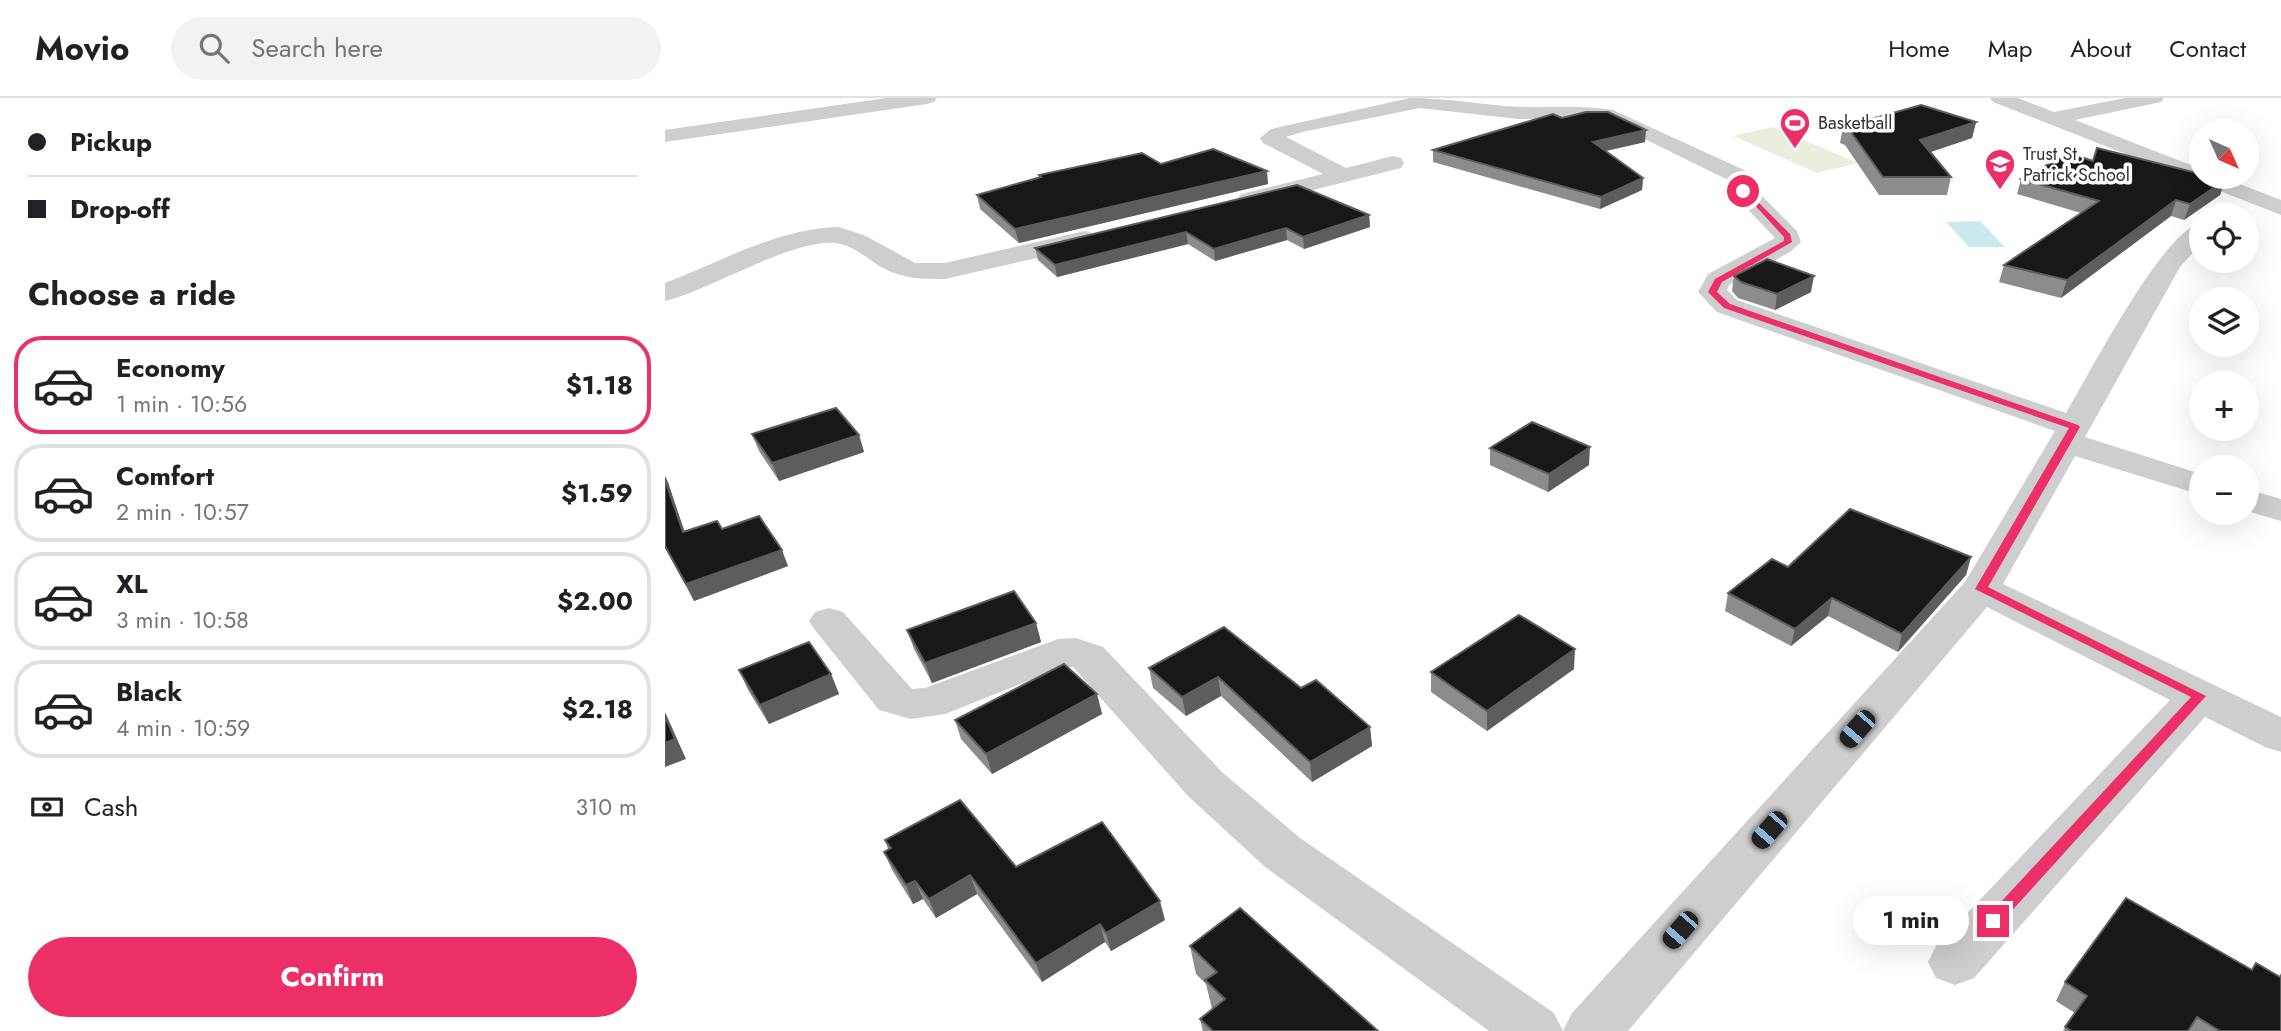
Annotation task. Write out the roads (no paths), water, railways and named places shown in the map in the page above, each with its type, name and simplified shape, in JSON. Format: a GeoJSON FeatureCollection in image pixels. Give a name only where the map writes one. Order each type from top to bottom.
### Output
{"type":"FeatureCollection","features":[{"type":"Feature","properties":{"kind":"street"},"geometry":{"type":"LineString","coordinates":[[665,136],[927,98]]}},
{"type":"Feature","properties":{"kind":"street"},"geometry":{"type":"LineString","coordinates":[[2000,98],[2281,208]]}},
{"type":"Feature","properties":{"kind":"street"},"geometry":{"type":"LineString","coordinates":[[2051,119],[2154,98]]}},
{"type":"Feature","properties":{"kind":"street"},"geometry":{"type":"LineString","coordinates":[[1343,175],[1271,138],[1278,132],[1298,127],[1420,102],[1518,113],[1593,113],[1613,116],[1737,175],[1743,182],[1743,191],[1788,236],[1788,242],[1781,247],[1718,281],[1713,292],[1727,306],[2189,480]]}},
{"type":"Feature","properties":{"kind":"street"},"geometry":{"type":"LineString","coordinates":[[1228,204],[1393,163]]}},
{"type":"Feature","properties":{"kind":"street"},"geometry":{"type":"LineString","coordinates":[[2241,203],[2251,197]]}},
{"type":"Feature","properties":{"kind":"street"},"geometry":{"type":"LineString","coordinates":[[665,293],[789,245],[829,235],[844,237],[906,269],[923,272],[945,271],[1112,232]]}},
{"type":"Feature","properties":{"kind":"street"},"geometry":{"type":"LineString","coordinates":[[1592,1031],[1981,589],[2169,263],[2189,243]]}},
{"type":"Feature","properties":{"kind":"street"},"geometry":{"type":"LineString","coordinates":[[2259,504],[2281,510]]}},
{"type":"Feature","properties":{"kind":"street"},"geometry":{"type":"LineString","coordinates":[[1981,589],[2281,736]]}},
{"type":"Feature","properties":{"kind":"street"},"geometry":{"type":"LineString","coordinates":[[829,621],[895,699],[911,704],[929,703],[1058,653],[1076,652],[1088,657],[1205,784],[1282,852],[1534,1031]]}},
{"type":"Feature","properties":{"kind":"street"},"geometry":{"type":"LineString","coordinates":[[1955,962],[2199,696]]}},
{"type":"Feature","properties":{"kind":"water"},"geometry":{"type":"Polygon","coordinates":[[[1980,221],[2005,247],[1969,247],[1946,222],[1980,221]]]}},
{"type":"Feature","properties":{"kind":"place","name":"Basketball"},"geometry":{"type":"Point","coordinates":[1795,150]}},
{"type":"Feature","properties":{"kind":"place","name":"Trust St. Patrick School"},"geometry":{"type":"Point","coordinates":[2000,191]}}]}
